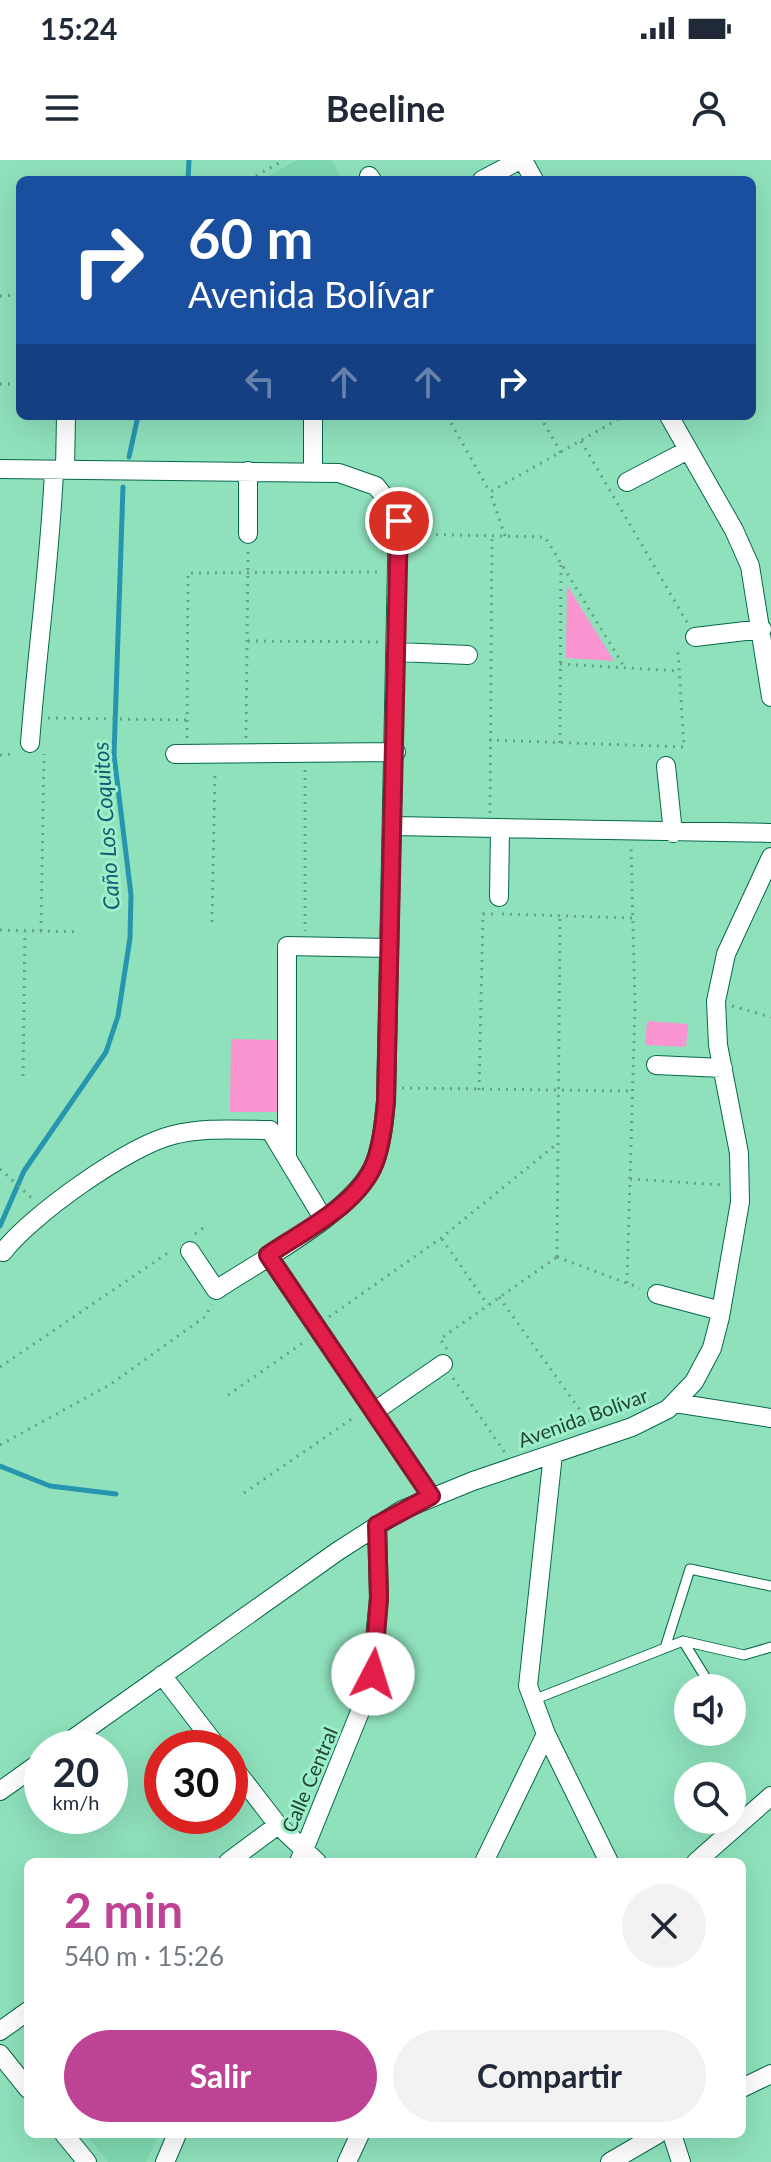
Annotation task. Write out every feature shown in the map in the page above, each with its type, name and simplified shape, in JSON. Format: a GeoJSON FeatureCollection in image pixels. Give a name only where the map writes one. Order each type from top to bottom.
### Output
{"type":"FeatureCollection","features":[{"type":"Feature","properties":{"kind":"street"},"geometry":{"type":"LineString","coordinates":[[490,176],[521,160]]}},
{"type":"Feature","properties":{"kind":"street"},"geometry":{"type":"LineString","coordinates":[[37,748],[32,718],[37,641],[48,582],[65,420]]}},
{"type":"Feature","properties":{"kind":"street"},"geometry":{"type":"LineString","coordinates":[[313,420],[313,472]]}},
{"type":"Feature","properties":{"kind":"street"},"geometry":{"type":"LineString","coordinates":[[671,420],[747,558],[756,584],[771,697]]}},
{"type":"Feature","properties":{"kind":"street"},"geometry":{"type":"LineString","coordinates":[[627,482],[688,450]]}},
{"type":"Feature","properties":{"kind":"street"},"geometry":{"type":"LineString","coordinates":[[0,469],[349,475],[376,486],[395,508],[400,534],[386,1088],[375,1164],[359,1187],[323,1218],[216,1290],[189,1243]]}},
{"type":"Feature","properties":{"kind":"street"},"geometry":{"type":"LineString","coordinates":[[248,471],[248,534]]}},
{"type":"Feature","properties":{"kind":"street"},"geometry":{"type":"LineString","coordinates":[[695,637],[762,629]]}},
{"type":"Feature","properties":{"kind":"street"},"geometry":{"type":"LineString","coordinates":[[398,647],[468,655]]}},
{"type":"Feature","properties":{"kind":"street"},"geometry":{"type":"LineString","coordinates":[[175,754],[396,752]]}},
{"type":"Feature","properties":{"kind":"street"},"geometry":{"type":"LineString","coordinates":[[666,766],[673,833]]}},
{"type":"Feature","properties":{"kind":"street"},"geometry":{"type":"LineString","coordinates":[[393,826],[771,833]]}},
{"type":"Feature","properties":{"kind":"street"},"geometry":{"type":"LineString","coordinates":[[495,829],[499,897]]}},
{"type":"Feature","properties":{"kind":"street","name":"Avenida Bolívar"},"geometry":{"type":"LineString","coordinates":[[85,1730],[377,1525],[431,1496],[654,1417],[675,1403],[703,1368],[721,1311],[736,1239],[740,1187],[739,1153],[723,1068],[716,1001],[726,954],[771,857]]}},
{"type":"Feature","properties":{"kind":"street"},"geometry":{"type":"LineString","coordinates":[[287,1158],[287,946],[389,948]]}},
{"type":"Feature","properties":{"kind":"street"},"geometry":{"type":"LineString","coordinates":[[656,1065],[723,1068]]}},
{"type":"Feature","properties":{"kind":"street"},"geometry":{"type":"LineString","coordinates":[[3,1252],[42,1215],[104,1171],[140,1149],[171,1135],[193,1130],[270,1130],[323,1218]]}},
{"type":"Feature","properties":{"kind":"street"},"geometry":{"type":"LineString","coordinates":[[268,1255],[431,1496]]}},
{"type":"Feature","properties":{"kind":"street"},"geometry":{"type":"LineString","coordinates":[[657,1294],[721,1311]]}},
{"type":"Feature","properties":{"kind":"street"},"geometry":{"type":"LineString","coordinates":[[373,1408],[443,1364]]}},
{"type":"Feature","properties":{"kind":"street"},"geometry":{"type":"LineString","coordinates":[[675,1403],[771,1418]]}},
{"type":"Feature","properties":{"kind":"street"},"geometry":{"type":"LineString","coordinates":[[553,1454],[527,1672],[533,1700],[546,1734],[607,1858]]}},
{"type":"Feature","properties":{"kind":"street","name":"Calle Central"},"geometry":{"type":"LineString","coordinates":[[306,1858],[370,1687],[379,1598],[377,1525]]}},
{"type":"Feature","properties":{"kind":"street"},"geometry":{"type":"LineString","coordinates":[[162,1675],[204,1730]]}},
{"type":"Feature","properties":{"kind":"street"},"geometry":{"type":"LineString","coordinates":[[486,1858],[546,1734]]}},
{"type":"Feature","properties":{"kind":"street"},"geometry":{"type":"LineString","coordinates":[[0,1791],[24,1774]]}},
{"type":"Feature","properties":{"kind":"street"},"geometry":{"type":"LineString","coordinates":[[248,1786],[305,1858]]}},
{"type":"Feature","properties":{"kind":"street"},"geometry":{"type":"LineString","coordinates":[[701,1858],[771,1796]]}},
{"type":"Feature","properties":{"kind":"street"},"geometry":{"type":"LineString","coordinates":[[233,1858],[278,1825]]}},
{"type":"Feature","properties":{"kind":"street"},"geometry":{"type":"LineString","coordinates":[[0,2031],[24,2014]]}},
{"type":"Feature","properties":{"kind":"street"},"geometry":{"type":"LineString","coordinates":[[0,2054],[24,2084]]}},
{"type":"Feature","properties":{"kind":"street"},"geometry":{"type":"LineString","coordinates":[[746,2086],[771,2074]]}},
{"type":"Feature","properties":{"kind":"street"},"geometry":{"type":"LineString","coordinates":[[67,2138],[87,2162]]}},
{"type":"Feature","properties":{"kind":"street"},"geometry":{"type":"LineString","coordinates":[[165,2162],[175,2138]]}},
{"type":"Feature","properties":{"kind":"street"},"geometry":{"type":"LineString","coordinates":[[347,2162],[358,2138]]}},
{"type":"Feature","properties":{"kind":"street"},"geometry":{"type":"LineString","coordinates":[[610,2162],[651,2138]]}},
{"type":"Feature","properties":{"kind":"street"},"geometry":{"type":"LineString","coordinates":[[673,2138],[681,2162]]}},
{"type":"Feature","properties":{"kind":"lane"},"geometry":{"type":"LineString","coordinates":[[665,1648],[690,1569],[771,1586]]}},
{"type":"Feature","properties":{"kind":"lane"},"geometry":{"type":"LineString","coordinates":[[533,1700],[683,1641],[744,1655],[771,1647]]}},
{"type":"Feature","properties":{"kind":"lane"},"geometry":{"type":"LineString","coordinates":[[683,1641],[703,1674]]}},
{"type":"Feature","properties":{"kind":"path"},"geometry":{"type":"LineString","coordinates":[[256,176],[284,160]]}},
{"type":"Feature","properties":{"kind":"path"},"geometry":{"type":"LineString","coordinates":[[449,420],[490,492],[505,536]]}},
{"type":"Feature","properties":{"kind":"path"},"geometry":{"type":"LineString","coordinates":[[542,420],[561,453]]}},
{"type":"Feature","properties":{"kind":"path"},"geometry":{"type":"LineString","coordinates":[[490,492],[617,420]]}},
{"type":"Feature","properties":{"kind":"path"},"geometry":{"type":"LineString","coordinates":[[489,740],[684,747],[678,651],[695,637],[581,441]]}},
{"type":"Feature","properties":{"kind":"path"},"geometry":{"type":"LineString","coordinates":[[246,753],[248,534]]}},
{"type":"Feature","properties":{"kind":"path"},"geometry":{"type":"LineString","coordinates":[[400,534],[545,537],[625,668]]}},
{"type":"Feature","properties":{"kind":"path"},"geometry":{"type":"LineString","coordinates":[[492,536],[489,740],[495,829]]}},
{"type":"Feature","properties":{"kind":"path"},"geometry":{"type":"LineString","coordinates":[[560,743],[561,564]]}},
{"type":"Feature","properties":{"kind":"path"},"geometry":{"type":"LineString","coordinates":[[32,718],[187,720],[188,573],[399,571]]}},
{"type":"Feature","properties":{"kind":"path"},"geometry":{"type":"LineString","coordinates":[[248,641],[398,647]]}},
{"type":"Feature","properties":{"kind":"path"},"geometry":{"type":"LineString","coordinates":[[560,664],[679,671]]}},
{"type":"Feature","properties":{"kind":"path"},"geometry":{"type":"LineString","coordinates":[[37,748],[41,931]]}},
{"type":"Feature","properties":{"kind":"path"},"geometry":{"type":"LineString","coordinates":[[305,753],[305,947]]}},
{"type":"Feature","properties":{"kind":"path"},"geometry":{"type":"LineString","coordinates":[[212,922],[215,754]]}},
{"type":"Feature","properties":{"kind":"path"},"geometry":{"type":"LineString","coordinates":[[627,1283],[632,1091],[630,832]]}},
{"type":"Feature","properties":{"kind":"path"},"geometry":{"type":"LineString","coordinates":[[479,1090],[483,914],[633,918]]}},
{"type":"Feature","properties":{"kind":"path"},"geometry":{"type":"LineString","coordinates":[[557,1257],[560,916]]}},
{"type":"Feature","properties":{"kind":"path"},"geometry":{"type":"LineString","coordinates":[[0,930],[79,932]]}},
{"type":"Feature","properties":{"kind":"path"},"geometry":{"type":"LineString","coordinates":[[23,1076],[25,931]]}},
{"type":"Feature","properties":{"kind":"path"},"geometry":{"type":"LineString","coordinates":[[716,1001],[771,1017]]}},
{"type":"Feature","properties":{"kind":"path"},"geometry":{"type":"LineString","coordinates":[[386,1088],[632,1091]]}},
{"type":"Feature","properties":{"kind":"path"},"geometry":{"type":"LineString","coordinates":[[228,1395],[441,1238],[558,1143]]}},
{"type":"Feature","properties":{"kind":"path"},"geometry":{"type":"LineString","coordinates":[[0,1169],[22,1188]]}},
{"type":"Feature","properties":{"kind":"path"},"geometry":{"type":"LineString","coordinates":[[630,1179],[740,1187]]}},
{"type":"Feature","properties":{"kind":"path"},"geometry":{"type":"LineString","coordinates":[[0,1367],[189,1243],[203,1228]]}},
{"type":"Feature","properties":{"kind":"path"},"geometry":{"type":"LineString","coordinates":[[441,1238],[488,1305]]}},
{"type":"Feature","properties":{"kind":"path"},"geometry":{"type":"LineString","coordinates":[[557,1257],[657,1294]]}},
{"type":"Feature","properties":{"kind":"path"},"geometry":{"type":"LineString","coordinates":[[516,1467],[443,1364],[453,1358],[440,1339],[557,1257]]}},
{"type":"Feature","properties":{"kind":"path"},"geometry":{"type":"LineString","coordinates":[[0,1445],[111,1384],[206,1316],[216,1290]]}},
{"type":"Feature","properties":{"kind":"path"},"geometry":{"type":"LineString","coordinates":[[499,1297],[600,1438]]}},
{"type":"Feature","properties":{"kind":"path"},"geometry":{"type":"LineString","coordinates":[[244,1493],[373,1408]]}},
{"type":"Feature","properties":{"kind":"shaded area"},"geometry":{"type":"Polygon","coordinates":[[[297,160],[331,160],[341,176],[268,176],[297,160]]]}},
{"type":"Feature","properties":{"kind":"shaded area"},"geometry":{"type":"Polygon","coordinates":[[[567,585],[614,661],[566,658],[567,585]]]}},
{"type":"Feature","properties":{"kind":"shaded area"},"geometry":{"type":"Polygon","coordinates":[[[647,1021],[688,1024],[686,1047],[645,1045],[647,1021]]]}},
{"type":"Feature","properties":{"kind":"shaded area"},"geometry":{"type":"Polygon","coordinates":[[[231,1039],[279,1040],[278,1112],[230,1112],[231,1039]]]}},
{"type":"Feature","properties":{"kind":"shaded area"},"geometry":{"type":"Polygon","coordinates":[[[89,2138],[157,2138],[146,2162],[108,2162],[89,2138]]]}},
{"type":"Feature","properties":{"kind":"waterway","name":"Caño Los Coquitos"},"geometry":{"type":"LineString","coordinates":[[188,176],[189,160]]}},
{"type":"Feature","properties":{"kind":"waterway","name":"Caño Los Coquitos"},"geometry":{"type":"LineString","coordinates":[[129,457],[137,420]]}},
{"type":"Feature","properties":{"kind":"waterway","name":"Caño Los Coquitos"},"geometry":{"type":"LineString","coordinates":[[0,1226],[24,1171],[106,1052],[118,1016],[130,938],[131,895],[114,755],[123,487]]}},
{"type":"Feature","properties":{"kind":"waterway"},"geometry":{"type":"LineString","coordinates":[[0,1466],[50,1486],[116,1494]]}},
{"type":"Feature","properties":{"kind":"route"},"geometry":{"type":"LineString","coordinates":[[373,1674],[379,1598],[377,1525],[431,1496],[268,1255],[335,1209],[359,1187],[375,1164],[381,1135],[386,1101],[399,521]]}}]}
